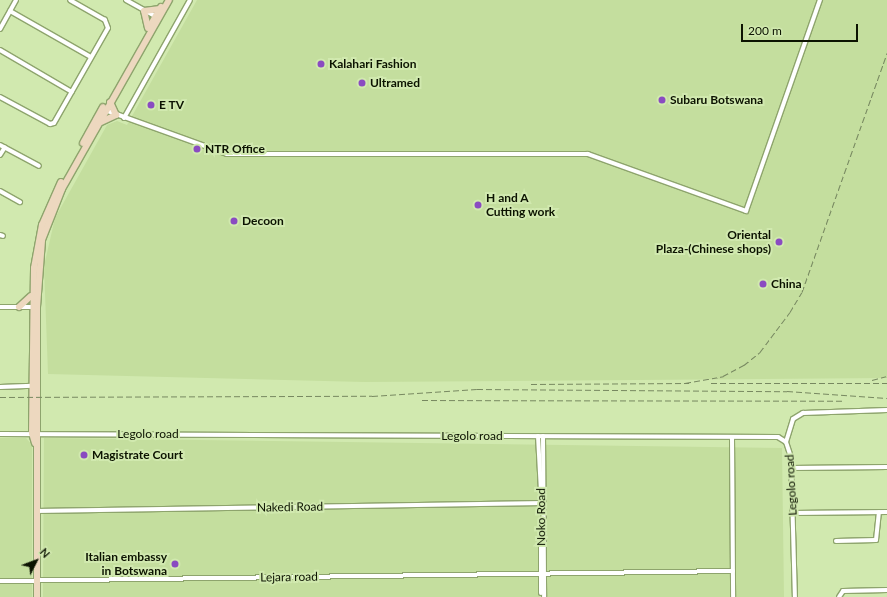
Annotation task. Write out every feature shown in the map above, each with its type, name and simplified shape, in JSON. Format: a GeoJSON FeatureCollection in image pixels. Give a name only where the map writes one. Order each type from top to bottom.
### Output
{"type":"FeatureCollection","features":[{"type":"Feature","properties":{"kind":"main road"},"geometry":{"type":"LineString","coordinates":[[34,433],[34,306],[39,258],[46,226],[98,125],[104,109],[110,102],[165,0]]}},
{"type":"Feature","properties":{"kind":"main road"},"geometry":{"type":"LineString","coordinates":[[37,597],[36,444],[34,433],[31,318],[34,306],[32,294],[37,242],[46,212],[148,30],[169,0]]}},
{"type":"Feature","properties":{"kind":"main road"},"geometry":{"type":"LineString","coordinates":[[148,30],[144,11],[160,9]]}},
{"type":"Feature","properties":{"kind":"main road"},"geometry":{"type":"LineString","coordinates":[[98,125],[116,115],[110,102]]}},
{"type":"Feature","properties":{"kind":"main road"},"geometry":{"type":"LineString","coordinates":[[31,318],[19,307],[32,294]]}},
{"type":"Feature","properties":{"kind":"street"},"geometry":{"type":"LineString","coordinates":[[0,29],[16,0]]}},
{"type":"Feature","properties":{"kind":"street"},"geometry":{"type":"LineString","coordinates":[[0,97],[52,124],[72,92],[106,31],[107,23],[70,0]]}},
{"type":"Feature","properties":{"kind":"street"},"geometry":{"type":"LineString","coordinates":[[126,0],[157,17]]}},
{"type":"Feature","properties":{"kind":"street"},"geometry":{"type":"LineString","coordinates":[[124,118],[190,0]]}},
{"type":"Feature","properties":{"kind":"street"},"geometry":{"type":"LineString","coordinates":[[104,109],[124,118],[234,155],[588,154],[746,211],[820,0]]}},
{"type":"Feature","properties":{"kind":"street"},"geometry":{"type":"LineString","coordinates":[[10,11],[92,57]]}},
{"type":"Feature","properties":{"kind":"street"},"geometry":{"type":"LineString","coordinates":[[0,50],[72,92]]}},
{"type":"Feature","properties":{"kind":"street"},"geometry":{"type":"LineString","coordinates":[[0,145],[39,166]]}},
{"type":"Feature","properties":{"kind":"street"},"geometry":{"type":"LineString","coordinates":[[0,156],[5,147]]}},
{"type":"Feature","properties":{"kind":"street"},"geometry":{"type":"LineString","coordinates":[[0,191],[20,202]]}},
{"type":"Feature","properties":{"kind":"street"},"geometry":{"type":"LineString","coordinates":[[0,307],[34,306]]}},
{"type":"Feature","properties":{"kind":"street"},"geometry":{"type":"LineString","coordinates":[[0,387],[33,386]]}},
{"type":"Feature","properties":{"kind":"street"},"geometry":{"type":"LineString","coordinates":[[786,442],[793,419],[803,413],[887,410]]}},
{"type":"Feature","properties":{"kind":"street","name":"Legolo road"},"geometry":{"type":"LineString","coordinates":[[0,434],[778,437],[786,442],[792,468],[795,597]]}},
{"type":"Feature","properties":{"kind":"street","name":"Noko Road"},"geometry":{"type":"LineString","coordinates":[[541,436],[543,597]]}},
{"type":"Feature","properties":{"kind":"street"},"geometry":{"type":"LineString","coordinates":[[732,438],[733,597]]}},
{"type":"Feature","properties":{"kind":"street"},"geometry":{"type":"LineString","coordinates":[[792,468],[887,468]]}},
{"type":"Feature","properties":{"kind":"street","name":"Nakedi Road"},"geometry":{"type":"LineString","coordinates":[[36,510],[543,503]]}},
{"type":"Feature","properties":{"kind":"street"},"geometry":{"type":"LineString","coordinates":[[836,541],[876,540],[879,512]]}},
{"type":"Feature","properties":{"kind":"street"},"geometry":{"type":"LineString","coordinates":[[793,513],[887,512]]}},
{"type":"Feature","properties":{"kind":"street","name":"Lejara road"},"geometry":{"type":"LineString","coordinates":[[0,580],[733,571]]}},
{"type":"Feature","properties":{"kind":"street"},"geometry":{"type":"LineString","coordinates":[[839,597],[843,591],[887,590]]}},
{"type":"Feature","properties":{"kind":"street"},"geometry":{"type":"LineString","coordinates":[[878,591],[878,597]]}},
{"type":"Feature","properties":{"kind":"shaded area"},"geometry":{"type":"Polygon","coordinates":[[[197,0],[887,0],[887,378],[365,382],[48,374],[44,266],[55,218],[107,125],[117,121],[127,125],[197,0]]]}},
{"type":"Feature","properties":{"kind":"shaded area"},"geometry":{"type":"Polygon","coordinates":[[[0,438],[26,438],[32,445],[32,597],[0,597],[0,438]]]}},
{"type":"Feature","properties":{"kind":"shaded area"},"geometry":{"type":"Polygon","coordinates":[[[44,438],[782,448],[784,597],[43,597],[44,438]]]}},
{"type":"Feature","properties":{"kind":"railway"},"geometry":{"type":"LineString","coordinates":[[685,383],[723,376],[744,365],[760,352],[790,312],[802,292],[887,53]]}},
{"type":"Feature","properties":{"kind":"railway"},"geometry":{"type":"LineString","coordinates":[[872,380],[887,376]]}},
{"type":"Feature","properties":{"kind":"railway"},"geometry":{"type":"LineString","coordinates":[[531,384],[689,383]]}},
{"type":"Feature","properties":{"kind":"railway"},"geometry":{"type":"LineString","coordinates":[[711,383],[887,383]]}},
{"type":"Feature","properties":{"kind":"railway"},"geometry":{"type":"LineString","coordinates":[[0,397],[372,396],[477,389],[787,391],[887,398]]}},
{"type":"Feature","properties":{"kind":"railway"},"geometry":{"type":"LineString","coordinates":[[422,400],[842,401]]}},
{"type":"Feature","properties":{"kind":"place","name":"Kalahari Fashion"},"geometry":{"type":"Point","coordinates":[321,64]}},
{"type":"Feature","properties":{"kind":"place","name":"Ultramed"},"geometry":{"type":"Point","coordinates":[362,83]}},
{"type":"Feature","properties":{"kind":"place","name":"Subaru Botswana"},"geometry":{"type":"Point","coordinates":[662,100]}},
{"type":"Feature","properties":{"kind":"place","name":"E TV"},"geometry":{"type":"Point","coordinates":[151,105]}},
{"type":"Feature","properties":{"kind":"place","name":"NTR Office"},"geometry":{"type":"Point","coordinates":[197,149]}},
{"type":"Feature","properties":{"kind":"place","name":"H and A Cutting work"},"geometry":{"type":"Point","coordinates":[478,205]}},
{"type":"Feature","properties":{"kind":"place","name":"Decoon"},"geometry":{"type":"Point","coordinates":[234,221]}},
{"type":"Feature","properties":{"kind":"place","name":"Oriental Plaza-(Chinese shops)"},"geometry":{"type":"Point","coordinates":[779,242]}},
{"type":"Feature","properties":{"kind":"place","name":"China"},"geometry":{"type":"Point","coordinates":[763,284]}},
{"type":"Feature","properties":{"kind":"place","name":"Magistrate Court"},"geometry":{"type":"Point","coordinates":[84,455]}},
{"type":"Feature","properties":{"kind":"place","name":"Italian embassy in Botswana"},"geometry":{"type":"Point","coordinates":[175,564]}}]}
